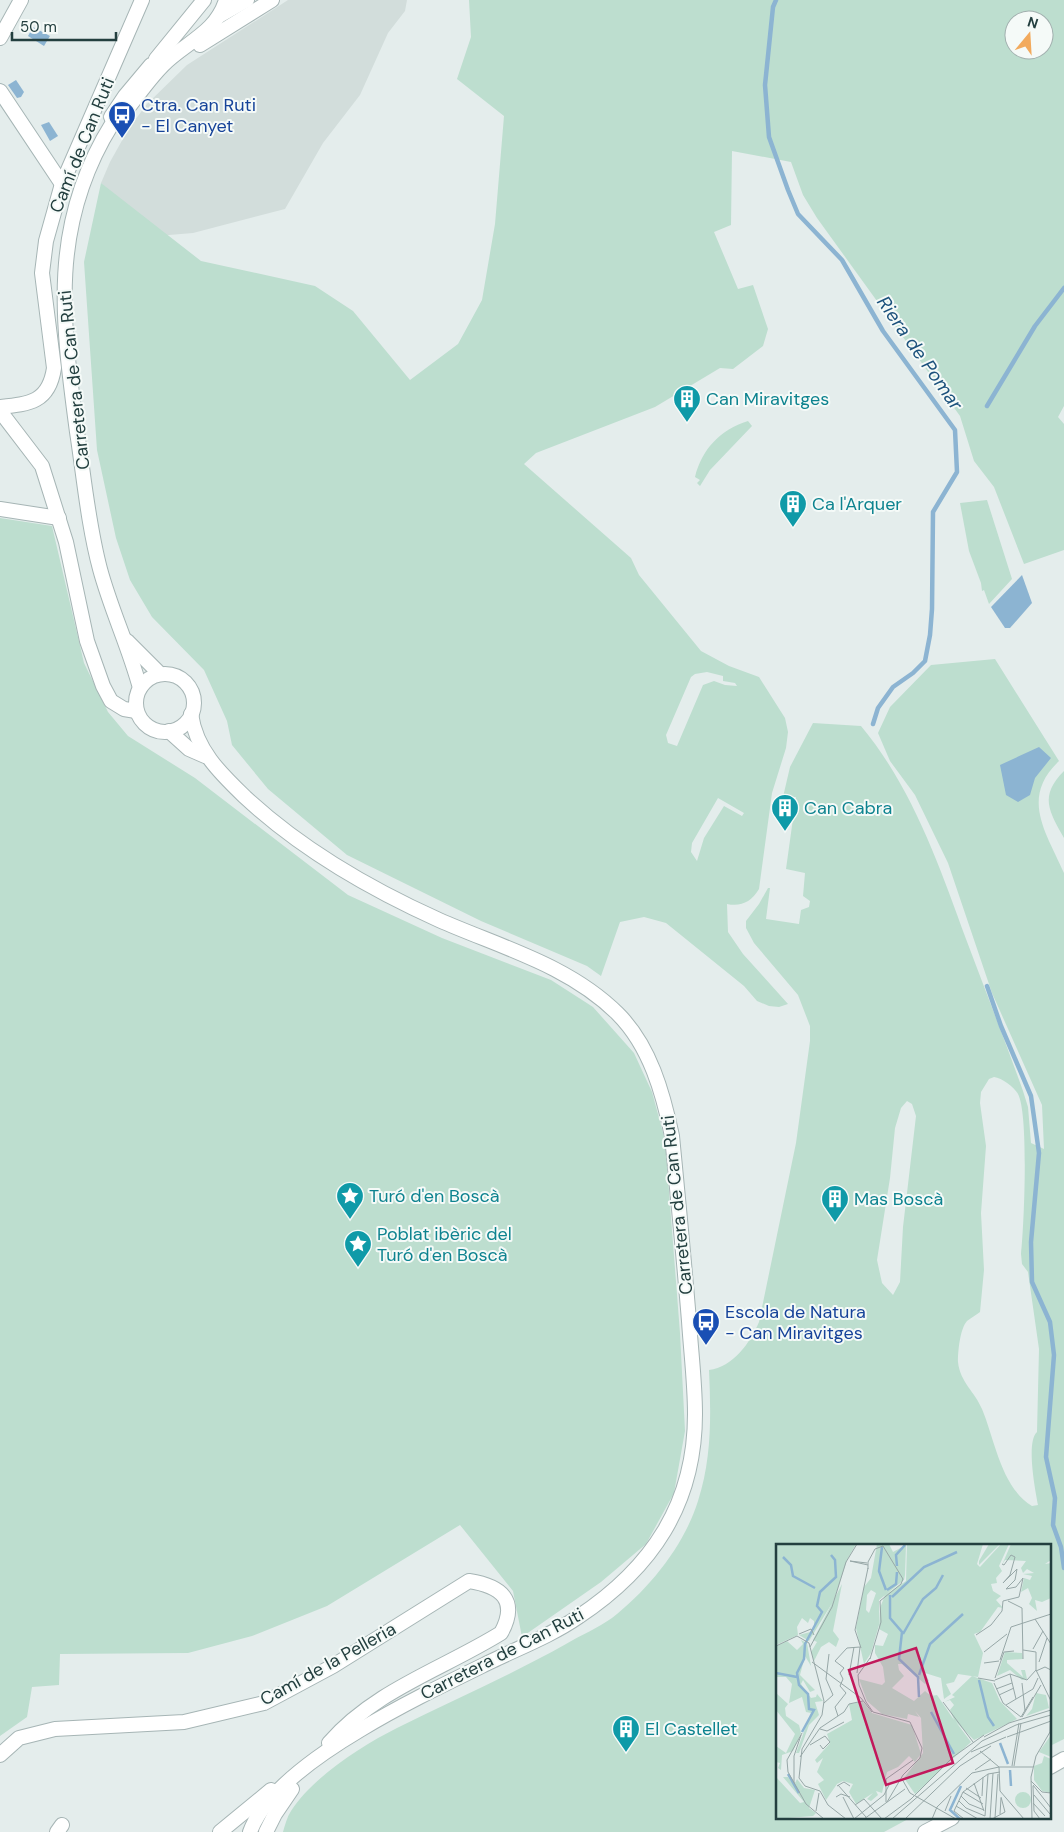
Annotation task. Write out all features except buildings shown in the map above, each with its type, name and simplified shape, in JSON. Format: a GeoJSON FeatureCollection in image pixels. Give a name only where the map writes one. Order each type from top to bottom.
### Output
{"type":"FeatureCollection","features":[{"type":"Feature","properties":{"kind":"street"},"geometry":{"type":"LineString","coordinates":[[0,38],[21,0]]}},
{"type":"Feature","properties":{"kind":"street","name":"Camí de Can Ruti"},"geometry":{"type":"LineString","coordinates":[[0,407],[33,401],[42,397],[53,378],[54,368],[42,273],[46,241],[62,184],[142,0]]}},
{"type":"Feature","properties":{"kind":"street"},"geometry":{"type":"LineString","coordinates":[[156,59],[204,0]]}},
{"type":"Feature","properties":{"kind":"street"},"geometry":{"type":"LineString","coordinates":[[222,14],[226,0]]}},
{"type":"Feature","properties":{"kind":"street","name":"Carretera de Can Ruti"},"geometry":{"type":"LineString","coordinates":[[138,690],[124,639],[113,612],[94,542],[65,328],[64,272],[68,236],[75,206],[88,169],[112,124],[111,116],[125,96],[156,59],[222,14],[247,0]]}},
{"type":"Feature","properties":{"kind":"street","name":"Carretera de Can Ruti"},"geometry":{"type":"LineString","coordinates":[[143,90],[206,41],[272,0]]}},
{"type":"Feature","properties":{"kind":"street","name":"Carretera de Can Ruti"},"geometry":{"type":"LineString","coordinates":[[112,124],[117,122],[163,65],[202,34],[222,14]]}},
{"type":"Feature","properties":{"kind":"street"},"geometry":{"type":"LineString","coordinates":[[0,92],[62,184]]}},
{"type":"Feature","properties":{"kind":"street"},"geometry":{"type":"LineString","coordinates":[[0,411],[42,466],[59,518],[87,641],[103,686],[111,701],[124,710],[136,711]]}},
{"type":"Feature","properties":{"kind":"street"},"geometry":{"type":"LineString","coordinates":[[0,509],[59,518]]}},
{"type":"Feature","properties":{"kind":"street","name":"Carretera de Can Ruti"},"geometry":{"type":"LineString","coordinates":[[124,639],[160,674]]}},
{"type":"Feature","properties":{"kind":"street"},"geometry":{"type":"LineString","coordinates":[[103,686],[120,696],[138,690],[148,678],[160,674],[175,676],[187,684],[193,696],[191,714],[184,724],[169,731],[156,730],[148,726],[136,711],[138,690]]}},
{"type":"Feature","properties":{"kind":"street","name":"Carretera de Can Ruti"},"geometry":{"type":"LineString","coordinates":[[191,714],[193,726],[205,756]]}},
{"type":"Feature","properties":{"kind":"street","name":"Carretera de Can Ruti"},"geometry":{"type":"LineString","coordinates":[[169,731],[189,749],[205,756],[266,817],[304,846],[357,880],[440,920],[552,967],[598,995],[632,1031],[652,1065],[665,1102],[674,1154],[689,1319],[695,1414],[687,1477],[671,1519],[660,1541],[638,1569],[610,1595],[577,1618],[533,1642],[402,1705],[341,1741],[315,1760],[270,1801],[257,1815],[250,1832]]}},
{"type":"Feature","properties":{"kind":"street","name":"Camí de la Pelleria"},"geometry":{"type":"LineString","coordinates":[[0,1755],[19,1738],[55,1729],[184,1722],[264,1703],[333,1666],[468,1581],[488,1584],[502,1593]]}},
{"type":"Feature","properties":{"kind":"street","name":"Carretera de Can Ruti"},"geometry":{"type":"LineString","coordinates":[[266,1832],[284,1798],[345,1725],[369,1706],[501,1633],[509,1618],[507,1602],[502,1593]]}},
{"type":"Feature","properties":{"kind":"street","name":"Carretera de Can Ruti"},"geometry":{"type":"LineString","coordinates":[[220,1832],[289,1773],[315,1760]]}},
{"type":"Feature","properties":{"kind":"street"},"geometry":{"type":"LineString","coordinates":[[1052,1766],[1064,1760]]}},
{"type":"Feature","properties":{"kind":"street"},"geometry":{"type":"LineString","coordinates":[[926,1832],[948,1820]]}},
{"type":"Feature","properties":{"kind":"shaded area"},"geometry":{"type":"Polygon","coordinates":[[[288,0],[407,0],[405,11],[388,33],[360,95],[323,143],[285,209],[193,233],[157,236],[101,183],[110,162],[129,128],[147,104],[187,65],[288,0]]]}},
{"type":"Feature","properties":{"kind":"green space"},"geometry":{"type":"Polygon","coordinates":[[[469,0],[1064,0],[1064,406],[1058,417],[1064,424],[1064,550],[1024,564],[994,487],[974,461],[960,416],[817,218],[803,195],[791,162],[732,151],[731,225],[714,232],[738,289],[753,285],[768,329],[763,346],[733,369],[720,368],[655,407],[536,453],[524,464],[631,558],[639,575],[701,651],[729,666],[759,677],[785,718],[788,732],[786,748],[772,793],[759,889],[753,897],[741,904],[727,904],[728,932],[743,954],[788,1004],[779,1007],[769,1006],[757,1001],[744,986],[666,923],[644,917],[620,922],[601,976],[587,966],[481,921],[347,855],[268,789],[232,745],[227,721],[204,670],[152,617],[130,580],[116,538],[97,450],[84,262],[101,183],[201,261],[315,286],[353,311],[410,380],[458,344],[482,300],[495,224],[504,116],[457,79],[471,37],[469,0]],[[707,672],[695,674],[691,677],[666,735],[668,743],[677,746],[703,685],[714,681],[725,685],[737,686],[735,683],[723,681],[723,676],[707,672]],[[718,798],[692,843],[691,852],[697,861],[704,838],[724,806],[742,816],[744,813],[718,798]]]}},
{"type":"Feature","properties":{"kind":"green space"},"geometry":{"type":"Polygon","coordinates":[[[748,421],[752,426],[710,470],[700,486],[697,483],[700,480],[695,477],[707,449],[721,435],[748,421]]]}},
{"type":"Feature","properties":{"kind":"green space"},"geometry":{"type":"Polygon","coordinates":[[[987,500],[1012,579],[989,604],[984,590],[982,591],[981,583],[969,551],[960,503],[987,500]]]}},
{"type":"Feature","properties":{"kind":"green space"},"geometry":{"type":"Polygon","coordinates":[[[0,518],[52,526],[84,663],[108,712],[128,736],[195,778],[348,895],[442,938],[551,980],[593,1007],[634,1053],[652,1092],[665,1140],[680,1333],[685,1431],[674,1493],[646,1544],[601,1582],[522,1637],[513,1591],[460,1525],[327,1606],[252,1636],[188,1653],[60,1654],[59,1685],[32,1687],[27,1717],[0,1736],[0,518]]]}},
{"type":"Feature","properties":{"kind":"green space"},"geometry":{"type":"Polygon","coordinates":[[[995,659],[1059,761],[1047,775],[1041,788],[1039,802],[1040,816],[1044,829],[1064,873],[1064,1739],[1052,1745],[1052,1544],[776,1544],[776,1820],[906,1820],[884,1832],[283,1832],[290,1813],[300,1798],[353,1753],[397,1728],[503,1677],[612,1618],[639,1594],[664,1565],[692,1518],[703,1485],[710,1436],[709,1370],[726,1364],[740,1353],[751,1338],[759,1322],[796,1143],[810,1041],[810,1026],[798,995],[754,943],[746,928],[746,921],[768,888],[770,888],[766,919],[799,924],[801,910],[809,907],[810,901],[803,896],[805,873],[786,869],[796,797],[783,797],[790,767],[813,723],[861,726],[879,750],[910,801],[945,883],[1023,1091],[1028,1107],[1031,1143],[1044,1149],[1042,1105],[992,993],[948,863],[915,795],[890,761],[878,733],[890,707],[931,665],[995,659]],[[994,1077],[989,1079],[981,1092],[980,1103],[986,1146],[981,1213],[984,1270],[980,1312],[967,1321],[963,1329],[958,1362],[965,1381],[982,1409],[1006,1475],[1021,1498],[1032,1506],[1038,1505],[1033,1478],[1032,1445],[1037,1432],[1039,1349],[1028,1272],[1022,1264],[1021,1254],[1024,1197],[1024,1124],[1018,1094],[1008,1083],[994,1077]],[[907,1101],[901,1108],[895,1128],[890,1178],[877,1260],[882,1283],[893,1295],[900,1282],[903,1227],[916,1116],[912,1104],[907,1101]]]}},
{"type":"Feature","properties":{"kind":"green space"},"geometry":{"type":"Polygon","coordinates":[[[1064,771],[1064,838],[1051,812],[1049,796],[1051,788],[1064,771]]]}},
{"type":"Feature","properties":{"kind":"water"},"geometry":{"type":"Polygon","coordinates":[[[33,27],[50,36],[44,46],[28,36],[33,27]]]}},
{"type":"Feature","properties":{"kind":"water"},"geometry":{"type":"Polygon","coordinates":[[[16,80],[24,92],[21,97],[17,98],[8,85],[16,80]]]}},
{"type":"Feature","properties":{"kind":"water"},"geometry":{"type":"Polygon","coordinates":[[[49,122],[58,136],[50,141],[41,125],[49,122]]]}},
{"type":"Feature","properties":{"kind":"water"},"geometry":{"type":"Polygon","coordinates":[[[1022,575],[1032,603],[1010,628],[1005,628],[991,607],[1022,575]]]}},
{"type":"Feature","properties":{"kind":"water"},"geometry":{"type":"Polygon","coordinates":[[[1039,747],[1051,758],[1035,778],[1030,795],[1018,802],[1006,795],[1000,765],[1039,747]]]}},
{"type":"Feature","properties":{"kind":"waterway","name":"Riera de Pomar"},"geometry":{"type":"LineString","coordinates":[[776,0],[773,7],[765,85],[769,137],[788,190],[798,214],[842,260],[883,331],[955,430],[957,472],[933,512],[932,609],[925,661],[913,673],[893,687],[878,708],[873,724]]}},
{"type":"Feature","properties":{"kind":"waterway"},"geometry":{"type":"LineString","coordinates":[[987,406],[1035,326],[1064,288]]}},
{"type":"Feature","properties":{"kind":"waterway","name":"Riera de Pomar"},"geometry":{"type":"LineString","coordinates":[[987,986],[1001,1026],[1031,1096],[1039,1153],[1031,1242],[1032,1282],[1050,1322],[1054,1355],[1046,1457],[1055,1498],[1053,1525],[1061,1547],[1064,1568]]}},
{"type":"Feature","properties":{"kind":"place","name":"Ctra. Can Ruti - El Canyet"},"geometry":{"type":"Point","coordinates":[122,139]}},
{"type":"Feature","properties":{"kind":"place","name":"Can Miravitges"},"geometry":{"type":"Point","coordinates":[687,423]}},
{"type":"Feature","properties":{"kind":"place","name":"Ca l'Arquer"},"geometry":{"type":"Point","coordinates":[793,528]}},
{"type":"Feature","properties":{"kind":"place","name":"Can Cabra"},"geometry":{"type":"Point","coordinates":[785,832]}},
{"type":"Feature","properties":{"kind":"place","name":"Turó d'en Boscà"},"geometry":{"type":"Point","coordinates":[350,1220]}},
{"type":"Feature","properties":{"kind":"place","name":"Mas Boscà"},"geometry":{"type":"Point","coordinates":[835,1223]}},
{"type":"Feature","properties":{"kind":"place","name":"Poblat ibèric del Turó d'en Boscà"},"geometry":{"type":"Point","coordinates":[358,1268]}},
{"type":"Feature","properties":{"kind":"place","name":"Escola de Natura - Can Miravitges"},"geometry":{"type":"Point","coordinates":[706,1346]}},
{"type":"Feature","properties":{"kind":"place","name":"El Castellet"},"geometry":{"type":"Point","coordinates":[626,1753]}}]}
